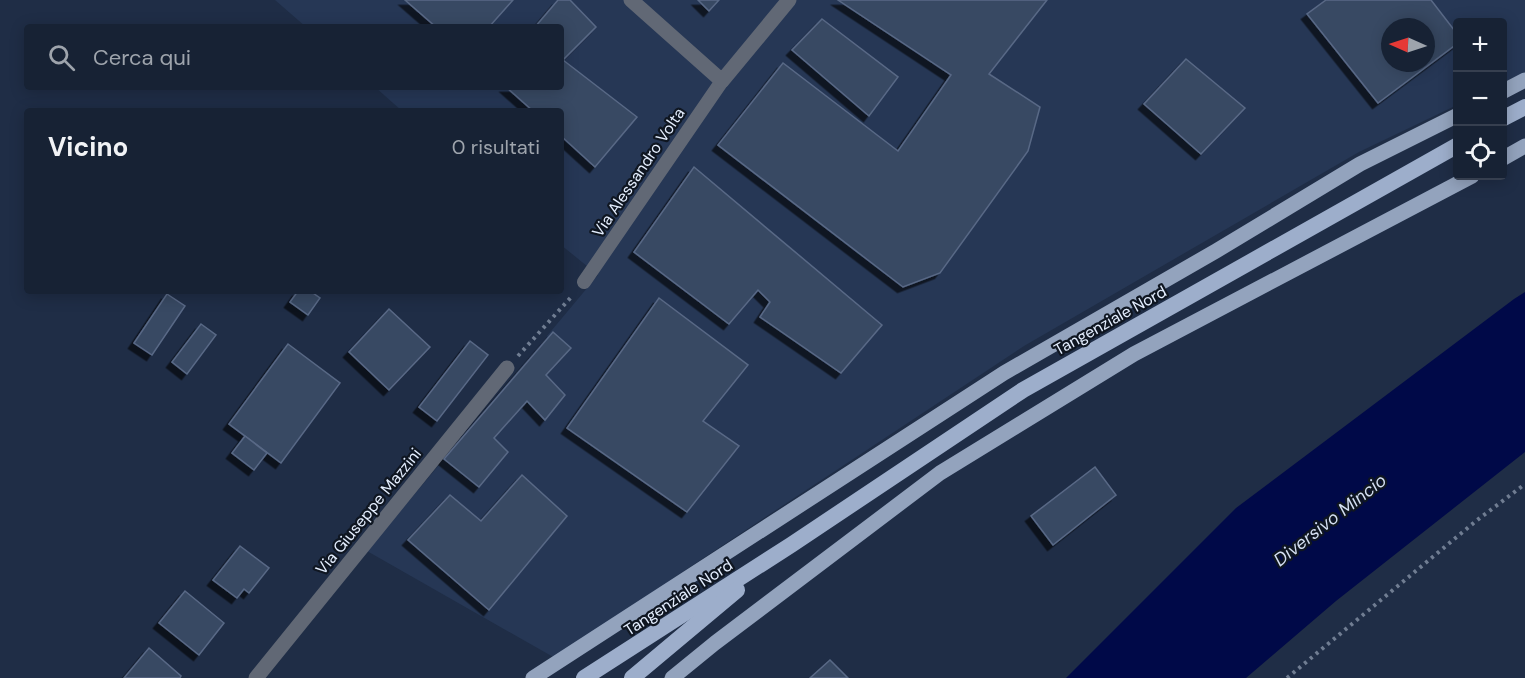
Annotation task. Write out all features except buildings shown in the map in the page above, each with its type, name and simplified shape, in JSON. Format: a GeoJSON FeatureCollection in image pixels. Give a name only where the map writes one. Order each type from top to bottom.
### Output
{"type":"FeatureCollection","features":[{"type":"Feature","properties":{"kind":"highway"},"geometry":{"type":"LineString","coordinates":[[1507,117],[1525,107]]}},
{"type":"Feature","properties":{"kind":"highway","name":"Tangenziale Nord"},"geometry":{"type":"LineString","coordinates":[[584,678],[1023,390],[1453,148]]}},
{"type":"Feature","properties":{"kind":"highway","name":"Tangenziale Nord"},"geometry":{"type":"LineString","coordinates":[[632,678],[790,545]]}},
{"type":"Feature","properties":{"kind":"main road"},"geometry":{"type":"LineString","coordinates":[[1507,90],[1525,80]]}},
{"type":"Feature","properties":{"kind":"main road"},"geometry":{"type":"LineString","coordinates":[[533,678],[1004,373],[1216,251],[1360,164],[1453,118]]}},
{"type":"Feature","properties":{"kind":"main road"},"geometry":{"type":"LineString","coordinates":[[1507,157],[1525,146]]}},
{"type":"Feature","properties":{"kind":"main road"},"geometry":{"type":"LineString","coordinates":[[672,678],[940,473],[1134,354],[1464,180]]}},
{"type":"Feature","properties":{"kind":"street"},"geometry":{"type":"LineString","coordinates":[[632,0],[722,81]]}},
{"type":"Feature","properties":{"kind":"street","name":"Via Alessandro Volta"},"geometry":{"type":"LineString","coordinates":[[722,81],[789,0]]}},
{"type":"Feature","properties":{"kind":"street","name":"Via Giuseppe Mazzini"},"geometry":{"type":"LineString","coordinates":[[256,678],[507,368]]}},
{"type":"Feature","properties":{"kind":"lane","name":"Via Alessandro Volta"},"geometry":{"type":"LineString","coordinates":[[584,282],[722,81]]}},
{"type":"Feature","properties":{"kind":"path"},"geometry":{"type":"LineString","coordinates":[[507,368],[584,282]]}},
{"type":"Feature","properties":{"kind":"path"},"geometry":{"type":"LineString","coordinates":[[1287,678],[1476,521],[1525,484]]}},
{"type":"Feature","properties":{"kind":"shaded area"},"geometry":{"type":"Polygon","coordinates":[[[275,0],[1525,0],[1525,72],[1507,81],[1507,18],[1453,18],[1453,107],[1359,152],[1024,346],[555,658],[367,551],[598,275],[564,247],[564,108],[399,108],[378,90],[564,90],[564,24],[303,24],[275,0]]]}},
{"type":"Feature","properties":{"kind":"water","name":"Diversivo Mincio"},"geometry":{"type":"Polygon","coordinates":[[[1525,292],[1525,452],[1336,601],[1246,678],[1066,678],[1236,508],[1525,292]]]}}]}
